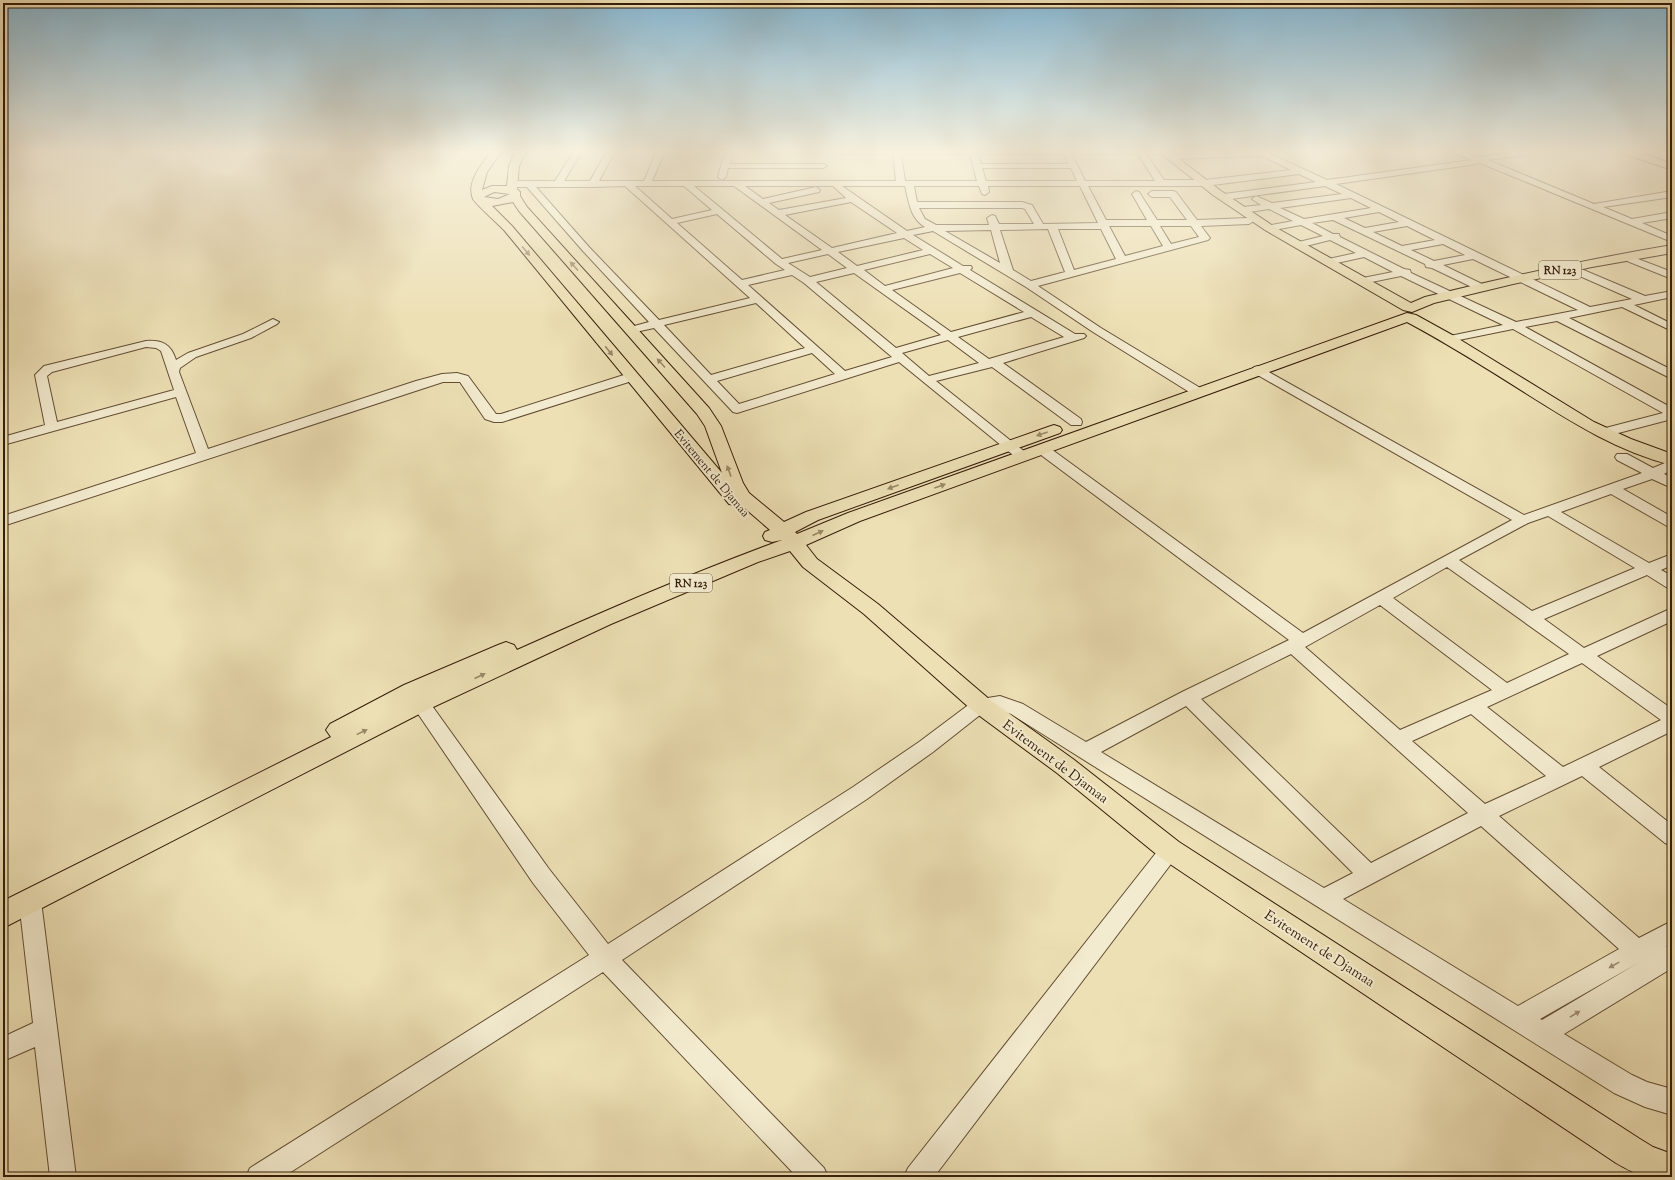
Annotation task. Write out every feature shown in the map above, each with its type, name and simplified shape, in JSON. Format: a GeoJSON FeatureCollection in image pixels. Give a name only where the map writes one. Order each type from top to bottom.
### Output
{"type":"FeatureCollection","features":[{"type":"Feature","properties":{"kind":"main road","name":"Evitement de Djamaa"},"geometry":{"type":"LineString","coordinates":[[488,206],[508,228],[631,377],[781,540],[862,614],[929,670],[962,695],[981,705],[1070,770],[1170,850],[1628,1151],[1643,1160],[1672,1171]]}},
{"type":"Feature","properties":{"kind":"main road","name":"Evitement de Djamaa"},"geometry":{"type":"LineString","coordinates":[[521,206],[697,403],[708,418],[739,492],[756,509],[781,540]]}},
{"type":"Feature","properties":{"kind":"main road"},"geometry":{"type":"LineString","coordinates":[[1231,206],[1249,221],[1455,338],[1576,414],[1608,431],[1625,443],[1672,460]]}},
{"type":"Feature","properties":{"kind":"main road"},"geometry":{"type":"LineString","coordinates":[[1236,206],[1269,228],[1362,281],[1409,312]]}},
{"type":"Feature","properties":{"kind":"main road","name":"RN 123"},"geometry":{"type":"LineString","coordinates":[[3,901],[416,697],[751,558],[781,540],[854,517],[1016,451],[1076,422],[1258,370],[1451,296],[1519,278],[1672,249]]}},
{"type":"Feature","properties":{"kind":"main road","name":"RN 123"},"geometry":{"type":"LineString","coordinates":[[1016,451],[1042,449],[1283,349],[1333,336],[1390,316],[1409,312]]}},
{"type":"Feature","properties":{"kind":"main road"},"geometry":{"type":"LineString","coordinates":[[1608,431],[1672,453]]}},
{"type":"Feature","properties":{"kind":"main road","name":"RN 123"},"geometry":{"type":"LineString","coordinates":[[3,915],[308,759],[416,697]]}},
{"type":"Feature","properties":{"kind":"street"},"geometry":{"type":"LineString","coordinates":[[548,206],[586,249],[737,409],[843,375],[951,337],[1033,313]]}},
{"type":"Feature","properties":{"kind":"street"},"geometry":{"type":"LineString","coordinates":[[652,206],[843,375]]}},
{"type":"Feature","properties":{"kind":"street"},"geometry":{"type":"LineString","coordinates":[[714,206],[780,262],[808,281],[927,380],[1016,451]]}},
{"type":"Feature","properties":{"kind":"street"},"geometry":{"type":"LineString","coordinates":[[768,206],[951,337],[1076,422]]}},
{"type":"Feature","properties":{"kind":"street"},"geometry":{"type":"LineString","coordinates":[[779,213],[816,206]]}},
{"type":"Feature","properties":{"kind":"street"},"geometry":{"type":"LineString","coordinates":[[863,206],[961,270],[1073,338]]}},
{"type":"Feature","properties":{"kind":"street"},"geometry":{"type":"LineString","coordinates":[[914,206],[915,212],[919,219],[925,225],[934,228],[1008,272],[1097,330],[1191,388]]}},
{"type":"Feature","properties":{"kind":"street"},"geometry":{"type":"LineString","coordinates":[[780,262],[934,228],[949,206]]}},
{"type":"Feature","properties":{"kind":"street"},"geometry":{"type":"LineString","coordinates":[[952,206],[995,227],[1052,227],[1104,224],[1249,221]]}},
{"type":"Feature","properties":{"kind":"street"},"geometry":{"type":"LineString","coordinates":[[988,206],[1008,272]]}},
{"type":"Feature","properties":{"kind":"street"},"geometry":{"type":"LineString","coordinates":[[1026,206],[1031,210],[1040,227]]}},
{"type":"Feature","properties":{"kind":"street"},"geometry":{"type":"LineString","coordinates":[[1092,206],[1104,224],[1122,260]]}},
{"type":"Feature","properties":{"kind":"street"},"geometry":{"type":"LineString","coordinates":[[1142,206],[1169,248]]}},
{"type":"Feature","properties":{"kind":"street"},"geometry":{"type":"LineString","coordinates":[[1030,286],[1205,238],[1182,206]]}},
{"type":"Feature","properties":{"kind":"street"},"geometry":{"type":"LineString","coordinates":[[1243,210],[1277,206]]}},
{"type":"Feature","properties":{"kind":"street"},"geometry":{"type":"LineString","coordinates":[[1301,206],[1364,231],[1482,288]]}},
{"type":"Feature","properties":{"kind":"street"},"geometry":{"type":"LineString","coordinates":[[1374,206],[1589,311]]}},
{"type":"Feature","properties":{"kind":"street"},"geometry":{"type":"LineString","coordinates":[[1595,206],[1672,239]]}},
{"type":"Feature","properties":{"kind":"street"},"geometry":{"type":"LineString","coordinates":[[1271,207],[1515,326],[1672,414]]}},
{"type":"Feature","properties":{"kind":"street"},"geometry":{"type":"LineString","coordinates":[[1269,228],[1380,209]]}},
{"type":"Feature","properties":{"kind":"street"},"geometry":{"type":"LineString","coordinates":[[670,222],[720,211]]}},
{"type":"Feature","properties":{"kind":"street"},"geometry":{"type":"LineString","coordinates":[[1633,222],[1672,216]]}},
{"type":"Feature","properties":{"kind":"street"},"geometry":{"type":"LineString","coordinates":[[1298,245],[1331,237],[1408,223]]}},
{"type":"Feature","properties":{"kind":"street"},"geometry":{"type":"LineString","coordinates":[[1052,227],[1071,275]]}},
{"type":"Feature","properties":{"kind":"street"},"geometry":{"type":"LineString","coordinates":[[1401,249],[1444,241]]}},
{"type":"Feature","properties":{"kind":"street"},"geometry":{"type":"LineString","coordinates":[[808,281],[932,251]]}},
{"type":"Feature","properties":{"kind":"street"},"geometry":{"type":"LineString","coordinates":[[1328,262],[1365,254]]}},
{"type":"Feature","properties":{"kind":"street"},"geometry":{"type":"LineString","coordinates":[[1362,281],[1474,256]]}},
{"type":"Feature","properties":{"kind":"street"},"geometry":{"type":"LineString","coordinates":[[1625,257],[1672,276]]}},
{"type":"Feature","properties":{"kind":"street"},"geometry":{"type":"LineString","coordinates":[[884,289],[961,270],[989,261]]}},
{"type":"Feature","properties":{"kind":"street"},"geometry":{"type":"LineString","coordinates":[[1570,268],[1644,300]]}},
{"type":"Feature","properties":{"kind":"street"},"geometry":{"type":"LineString","coordinates":[[739,284],[795,271]]}},
{"type":"Feature","properties":{"kind":"street"},"geometry":{"type":"LineString","coordinates":[[1455,338],[1670,296]]}},
{"type":"Feature","properties":{"kind":"street"},"geometry":{"type":"LineString","coordinates":[[631,330],[757,300]]}},
{"type":"Feature","properties":{"kind":"street"},"geometry":{"type":"LineString","coordinates":[[1624,304],[1672,328]]}},
{"type":"Feature","properties":{"kind":"street"},"geometry":{"type":"LineString","coordinates":[[1558,317],[1672,375]]}},
{"type":"Feature","properties":{"kind":"street"},"geometry":{"type":"LineString","coordinates":[[173,372],[174,366],[192,355],[247,336],[273,322]]}},
{"type":"Feature","properties":{"kind":"street"},"geometry":{"type":"LineString","coordinates":[[927,380],[991,363],[1097,330]]}},
{"type":"Feature","properties":{"kind":"street"},"geometry":{"type":"LineString","coordinates":[[52,427],[41,375],[48,369],[146,344],[161,344],[165,347],[204,455]]}},
{"type":"Feature","properties":{"kind":"street"},"geometry":{"type":"LineString","coordinates":[[710,379],[814,349]]}},
{"type":"Feature","properties":{"kind":"street"},"geometry":{"type":"LineString","coordinates":[[1258,370],[1524,520]]}},
{"type":"Feature","properties":{"kind":"street"},"geometry":{"type":"LineString","coordinates":[[3,521],[442,378],[457,377],[464,379],[486,412],[494,418],[502,418],[631,377]]}},
{"type":"Feature","properties":{"kind":"street"},"geometry":{"type":"LineString","coordinates":[[3,441],[180,392]]}},
{"type":"Feature","properties":{"kind":"street"},"geometry":{"type":"LineString","coordinates":[[1608,431],[1672,414]]}},
{"type":"Feature","properties":{"kind":"street"},"geometry":{"type":"LineString","coordinates":[[1042,449],[1298,644],[1398,739],[1638,952]]}},
{"type":"Feature","properties":{"kind":"street"},"geometry":{"type":"LineString","coordinates":[[1622,457],[1672,484]]}},
{"type":"Feature","properties":{"kind":"street"},"geometry":{"type":"LineString","coordinates":[[1086,751],[1188,697],[1298,644],[1448,560],[1524,520],[1653,474],[1672,464]]}},
{"type":"Feature","properties":{"kind":"street"},"geometry":{"type":"LineString","coordinates":[[1611,488],[1672,523]]}},
{"type":"Feature","properties":{"kind":"street"},"geometry":{"type":"LineString","coordinates":[[1549,511],[1672,583]]}},
{"type":"Feature","properties":{"kind":"street"},"geometry":{"type":"LineString","coordinates":[[1532,618],[1672,559]]}},
{"type":"Feature","properties":{"kind":"street"},"geometry":{"type":"LineString","coordinates":[[1448,560],[1585,655],[1672,718]]}},
{"type":"Feature","properties":{"kind":"street"},"geometry":{"type":"LineString","coordinates":[[1381,597],[1506,692]]}},
{"type":"Feature","properties":{"kind":"street"},"geometry":{"type":"LineString","coordinates":[[1398,739],[1506,692],[1672,614]]}},
{"type":"Feature","properties":{"kind":"street"},"geometry":{"type":"LineString","coordinates":[[416,697],[537,869],[605,958],[815,1177]]}},
{"type":"Feature","properties":{"kind":"street"},"geometry":{"type":"LineString","coordinates":[[1188,697],[1369,875]]}},
{"type":"Feature","properties":{"kind":"street"},"geometry":{"type":"LineString","coordinates":[[259,1177],[605,958],[860,793],[926,747],[981,705],[993,702],[1012,706],[1325,898],[1623,1084],[1645,1094],[1672,1102]]}},
{"type":"Feature","properties":{"kind":"street"},"geometry":{"type":"LineString","coordinates":[[1473,706],[1561,777]]}},
{"type":"Feature","properties":{"kind":"street"},"geometry":{"type":"LineString","coordinates":[[1325,898],[1483,815],[1672,723]]}},
{"type":"Feature","properties":{"kind":"street"},"geometry":{"type":"LineString","coordinates":[[1583,766],[1672,837]]}},
{"type":"Feature","properties":{"kind":"street"},"geometry":{"type":"LineString","coordinates":[[917,1177],[1170,850]]}},
{"type":"Feature","properties":{"kind":"street"},"geometry":{"type":"LineString","coordinates":[[30,901],[63,1177]]}},
{"type":"Feature","properties":{"kind":"street"},"geometry":{"type":"LineString","coordinates":[[1518,1019],[1638,952],[1672,931]]}},
{"type":"Feature","properties":{"kind":"street"},"geometry":{"type":"LineString","coordinates":[[1541,1034],[1672,955]]}},
{"type":"Feature","properties":{"kind":"street"},"geometry":{"type":"LineString","coordinates":[[3,1049],[45,1030]]}}]}
